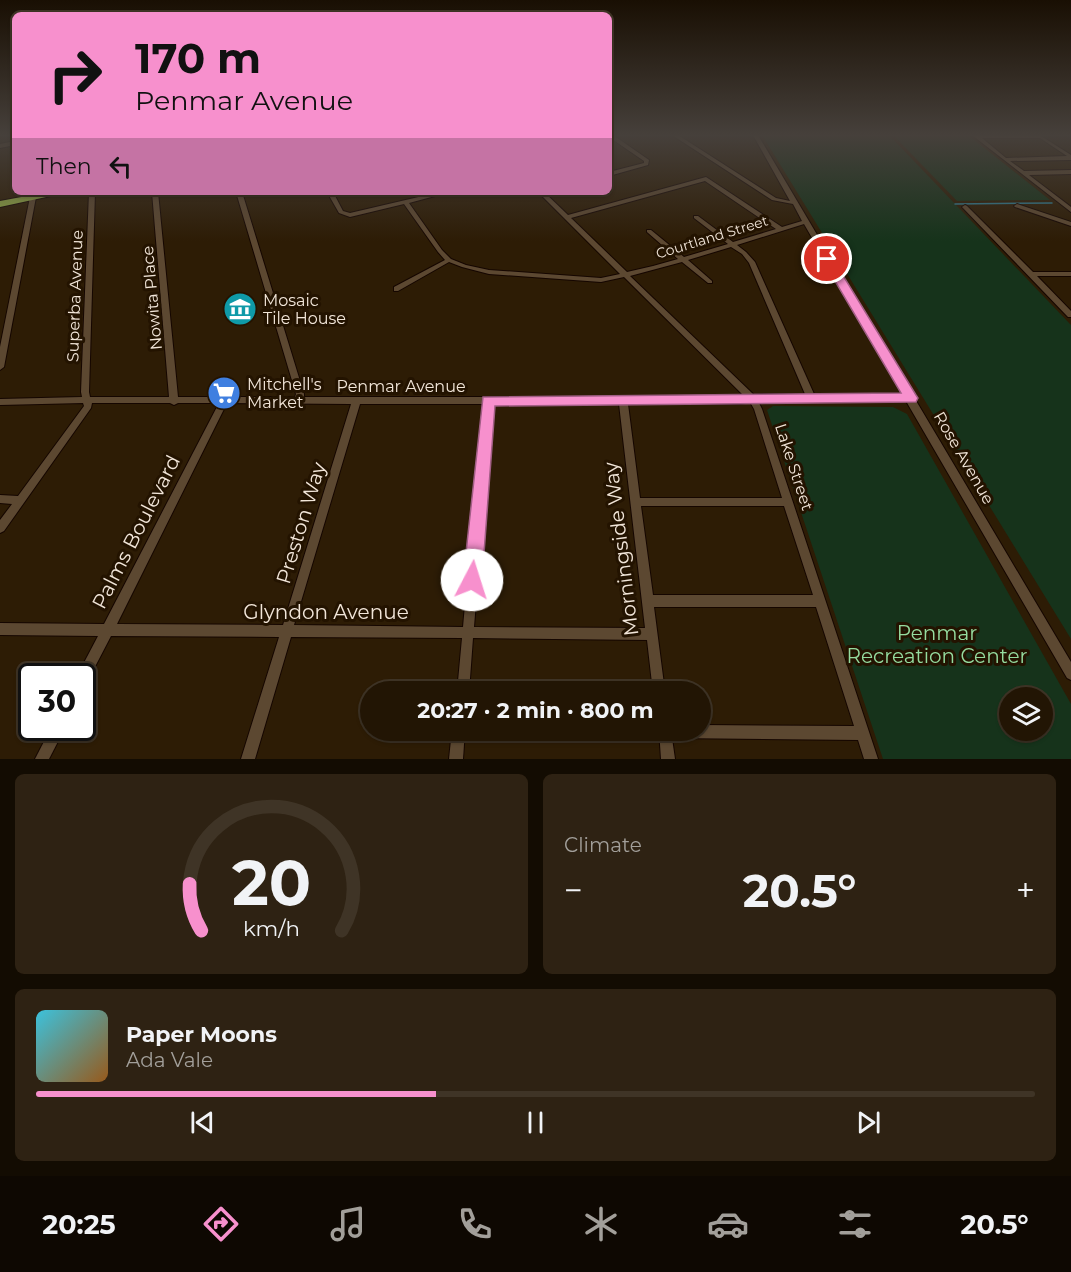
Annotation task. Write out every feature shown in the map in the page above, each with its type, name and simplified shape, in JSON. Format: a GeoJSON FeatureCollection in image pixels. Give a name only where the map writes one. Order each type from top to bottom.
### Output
{"type":"FeatureCollection","features":[{"type":"Feature","properties":{"kind":"highway"},"geometry":{"type":"LineString","coordinates":[[0,204],[44,195]]}},
{"type":"Feature","properties":{"kind":"street"},"geometry":{"type":"LineString","coordinates":[[730,170],[774,199],[794,203]]}},
{"type":"Feature","properties":{"kind":"street","name":"Rose Avenue"},"geometry":{"type":"LineString","coordinates":[[775,170],[1071,674]]}},
{"type":"Feature","properties":{"kind":"street"},"geometry":{"type":"LineString","coordinates":[[1020,170],[1071,210]]}},
{"type":"Feature","properties":{"kind":"street"},"geometry":{"type":"LineString","coordinates":[[1023,173],[1071,172]]}},
{"type":"Feature","properties":{"kind":"street"},"geometry":{"type":"LineString","coordinates":[[566,217],[706,179],[780,229]]}},
{"type":"Feature","properties":{"kind":"street","name":"Superba Avenue"},"geometry":{"type":"LineString","coordinates":[[87,401],[85,393],[92,195]]}},
{"type":"Feature","properties":{"kind":"street","name":"Nowita Place"},"geometry":{"type":"LineString","coordinates":[[155,195],[174,402]]}},
{"type":"Feature","properties":{"kind":"street"},"geometry":{"type":"LineString","coordinates":[[239,195],[300,394],[299,400]]}},
{"type":"Feature","properties":{"kind":"street"},"geometry":{"type":"LineString","coordinates":[[332,195],[341,212],[346,215],[435,195]]}},
{"type":"Feature","properties":{"kind":"street","name":"Lake Street"},"geometry":{"type":"LineString","coordinates":[[544,195],[752,399],[758,409],[871,759]]}},
{"type":"Feature","properties":{"kind":"street"},"geometry":{"type":"LineString","coordinates":[[0,367],[33,197]]}},
{"type":"Feature","properties":{"kind":"street"},"geometry":{"type":"LineString","coordinates":[[1059,201],[1071,200]]}},
{"type":"Feature","properties":{"kind":"street"},"geometry":{"type":"LineString","coordinates":[[396,289],[449,260],[440,251],[406,202]]}},
{"type":"Feature","properties":{"kind":"street"},"geometry":{"type":"LineString","coordinates":[[1017,206],[1071,224]]}},
{"type":"Feature","properties":{"kind":"street"},"geometry":{"type":"LineString","coordinates":[[965,207],[1071,315]]}},
{"type":"Feature","properties":{"kind":"street"},"geometry":{"type":"LineString","coordinates":[[696,217],[752,262],[811,398]]}},
{"type":"Feature","properties":{"kind":"street","name":"Courtland Street"},"geometry":{"type":"LineString","coordinates":[[449,260],[464,267],[496,273],[601,280],[683,259],[805,222]]}},
{"type":"Feature","properties":{"kind":"street"},"geometry":{"type":"LineString","coordinates":[[649,231],[710,282]]}},
{"type":"Feature","properties":{"kind":"street"},"geometry":{"type":"LineString","coordinates":[[1031,274],[1071,274]]}},
{"type":"Feature","properties":{"kind":"street","name":"Penmar Avenue"},"geometry":{"type":"LineString","coordinates":[[0,402],[911,398]]}},
{"type":"Feature","properties":{"kind":"street"},"geometry":{"type":"LineString","coordinates":[[464,681],[488,400]]}},
{"type":"Feature","properties":{"kind":"street"},"geometry":{"type":"LineString","coordinates":[[0,528],[88,406],[87,401]]}},
{"type":"Feature","properties":{"kind":"street","name":"Palms Boulevard"},"geometry":{"type":"LineString","coordinates":[[91,663],[224,401]]}},
{"type":"Feature","properties":{"kind":"street","name":"Preston Way"},"geometry":{"type":"LineString","coordinates":[[248,759],[357,401]]}},
{"type":"Feature","properties":{"kind":"street","name":"Morningside Way"},"geometry":{"type":"LineString","coordinates":[[622,401],[657,681]]}},
{"type":"Feature","properties":{"kind":"street"},"geometry":{"type":"LineString","coordinates":[[0,500],[20,500]]}},
{"type":"Feature","properties":{"kind":"street"},"geometry":{"type":"LineString","coordinates":[[636,502],[788,502]]}},
{"type":"Feature","properties":{"kind":"street"},"geometry":{"type":"LineString","coordinates":[[648,601],[819,601]]}},
{"type":"Feature","properties":{"kind":"street","name":"Glyndon Avenue"},"geometry":{"type":"LineString","coordinates":[[0,629],[651,634]]}},
{"type":"Feature","properties":{"kind":"street"},"geometry":{"type":"LineString","coordinates":[[711,731],[862,733]]}},
{"type":"Feature","properties":{"kind":"street"},"geometry":{"type":"LineString","coordinates":[[42,759],[51,741]]}},
{"type":"Feature","properties":{"kind":"street"},"geometry":{"type":"LineString","coordinates":[[456,759],[458,741]]}},
{"type":"Feature","properties":{"kind":"street"},"geometry":{"type":"LineString","coordinates":[[666,741],[668,759]]}},
{"type":"Feature","properties":{"kind":"green space"},"geometry":{"type":"Polygon","coordinates":[[[784,170],[923,170],[1071,325],[1071,639],[784,170]]]}},
{"type":"Feature","properties":{"kind":"green space"},"geometry":{"type":"Polygon","coordinates":[[[927,170],[1013,170],[1050,200],[957,201],[927,170]]]}},
{"type":"Feature","properties":{"kind":"green space","name":"Penmar Recreation Center"},"geometry":{"type":"Polygon","coordinates":[[[773,406],[893,407],[907,414],[1071,704],[1071,759],[883,759],[767,410],[773,406]]]}},
{"type":"Feature","properties":{"kind":"waterway"},"geometry":{"type":"LineString","coordinates":[[955,204],[1052,203]]}},
{"type":"Feature","properties":{"kind":"place","name":"Mosaic Tile House"},"geometry":{"type":"Point","coordinates":[240,309]}},
{"type":"Feature","properties":{"kind":"place","name":"Mitchell's Market"},"geometry":{"type":"Point","coordinates":[224,393]}},
{"type":"Feature","properties":{"kind":"route"},"geometry":{"type":"LineString","coordinates":[[472,580],[488,400],[740,401],[763,397],[911,398],[827,259]]}}]}
